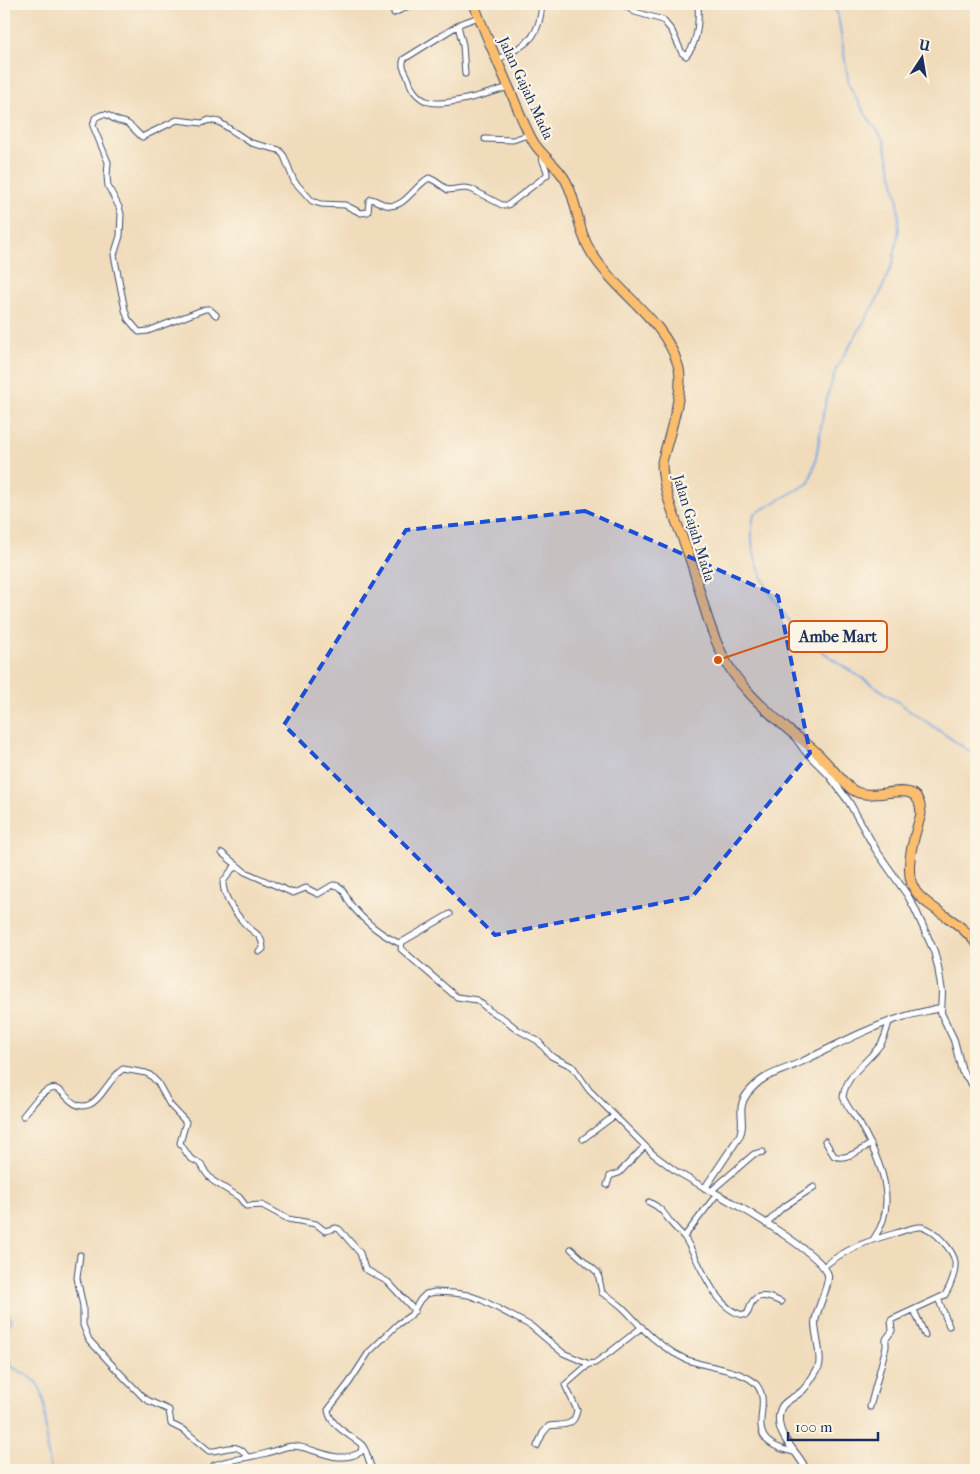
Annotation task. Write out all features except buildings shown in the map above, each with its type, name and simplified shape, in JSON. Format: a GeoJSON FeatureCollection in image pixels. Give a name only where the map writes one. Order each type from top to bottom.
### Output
{"type":"FeatureCollection","features":[{"type":"Feature","properties":{"kind":"highway","name":"Jalan Gajah Mada"},"geometry":{"type":"LineString","coordinates":[[474,4],[496,60],[530,134],[542,154],[567,182],[582,235],[590,251],[614,283],[650,318],[668,344],[679,366],[678,395],[662,469],[671,503],[693,566],[698,592],[722,655],[735,676],[762,706],[816,752],[854,791],[872,795],[904,791],[915,796],[921,814],[910,858],[909,874],[914,889],[920,899],[960,926],[976,943]]}},
{"type":"Feature","properties":{"kind":"street"},"geometry":{"type":"LineString","coordinates":[[394,13],[412,4]]}},
{"type":"Feature","properties":{"kind":"street"},"geometry":{"type":"LineString","coordinates":[[496,60],[527,44],[534,36],[542,4]]}},
{"type":"Feature","properties":{"kind":"street"},"geometry":{"type":"LineString","coordinates":[[622,4],[635,12],[663,20],[676,36],[683,56],[688,54],[695,37],[698,4]]}},
{"type":"Feature","properties":{"kind":"street"},"geometry":{"type":"LineString","coordinates":[[478,17],[458,26],[402,61],[403,67],[413,90],[425,100],[434,103],[456,100],[508,87]]}},
{"type":"Feature","properties":{"kind":"street"},"geometry":{"type":"LineString","coordinates":[[458,26],[463,44],[465,74]]}},
{"type":"Feature","properties":{"kind":"street"},"geometry":{"type":"LineString","coordinates":[[216,316],[209,309],[205,309],[139,332],[128,319],[114,255],[120,236],[121,214],[108,186],[108,162],[93,126],[95,118],[99,115],[109,115],[116,120],[126,122],[142,137],[177,120],[202,123],[209,120],[219,122],[251,143],[279,150],[284,156],[294,181],[312,200],[321,204],[345,205],[361,212],[368,212],[371,199],[386,206],[396,205],[428,178],[448,190],[472,189],[502,205],[508,205],[547,175],[547,171],[542,163],[542,154]]}},
{"type":"Feature","properties":{"kind":"street"},"geometry":{"type":"LineString","coordinates":[[485,139],[512,140],[530,134]]}},
{"type":"Feature","properties":{"kind":"street"},"geometry":{"type":"LineString","coordinates":[[794,734],[805,751],[829,775],[849,802],[876,850],[908,896],[936,959],[942,986],[940,1008],[954,1040],[962,1071],[976,1089]]}},
{"type":"Feature","properties":{"kind":"street"},"geometry":{"type":"LineString","coordinates":[[222,853],[239,868],[293,893],[306,888],[318,894],[330,886],[337,885],[343,889],[352,906],[378,933],[401,944]]}},
{"type":"Feature","properties":{"kind":"street"},"geometry":{"type":"LineString","coordinates":[[239,868],[234,868],[223,882],[224,895],[246,926],[261,938],[263,949],[259,952]]}},
{"type":"Feature","properties":{"kind":"street"},"geometry":{"type":"LineString","coordinates":[[401,944],[450,914]]}},
{"type":"Feature","properties":{"kind":"street"},"geometry":{"type":"LineString","coordinates":[[401,944],[401,950],[457,997],[477,1000],[518,1030],[538,1041],[551,1056],[573,1067],[583,1083],[644,1147],[665,1163],[733,1202],[785,1235],[823,1268],[828,1279],[817,1310],[815,1322],[816,1344],[820,1358],[819,1366],[805,1389],[785,1402],[780,1412],[780,1428],[806,1470]]}},
{"type":"Feature","properties":{"kind":"street"},"geometry":{"type":"LineString","coordinates":[[684,1237],[739,1137],[742,1128],[741,1105],[760,1080],[848,1038],[903,1017],[940,1008]]}},
{"type":"Feature","properties":{"kind":"street"},"geometry":{"type":"LineString","coordinates":[[874,1238],[882,1227],[884,1220],[885,1192],[880,1166],[871,1144],[845,1102],[844,1093],[852,1076],[880,1045],[889,1022]]}},
{"type":"Feature","properties":{"kind":"street"},"geometry":{"type":"LineString","coordinates":[[23,1116],[50,1089],[61,1092],[74,1104],[87,1105],[93,1102],[113,1076],[123,1069],[146,1073],[158,1083],[170,1105],[186,1122],[180,1143],[190,1158],[201,1164],[213,1181],[239,1197],[246,1206],[262,1205],[288,1219],[316,1224],[325,1231],[339,1229],[360,1253],[365,1269],[388,1282],[415,1311]]}},
{"type":"Feature","properties":{"kind":"street"},"geometry":{"type":"LineString","coordinates":[[583,1140],[614,1116]]}},
{"type":"Feature","properties":{"kind":"street"},"geometry":{"type":"LineString","coordinates":[[825,1141],[834,1156],[839,1158],[871,1144]]}},
{"type":"Feature","properties":{"kind":"street"},"geometry":{"type":"LineString","coordinates":[[607,1185],[610,1176],[619,1173],[644,1147]]}},
{"type":"Feature","properties":{"kind":"street"},"geometry":{"type":"LineString","coordinates":[[711,1191],[754,1154],[763,1152]]}},
{"type":"Feature","properties":{"kind":"street"},"geometry":{"type":"LineString","coordinates":[[766,1224],[782,1208],[814,1187]]}},
{"type":"Feature","properties":{"kind":"street"},"geometry":{"type":"LineString","coordinates":[[649,1202],[661,1209],[684,1237],[711,1286],[721,1300],[731,1309],[746,1315],[753,1301],[760,1297],[781,1302]]}},
{"type":"Feature","properties":{"kind":"street"},"geometry":{"type":"LineString","coordinates":[[823,1268],[846,1251],[874,1238],[916,1227],[933,1230],[951,1252],[955,1260],[951,1281],[946,1293],[891,1320],[892,1331],[886,1339],[886,1348],[870,1407]]}},
{"type":"Feature","properties":{"kind":"street"},"geometry":{"type":"LineString","coordinates":[[571,1249],[598,1273],[602,1293],[627,1310],[642,1327],[666,1347],[686,1359],[725,1370],[753,1382],[760,1391],[761,1422],[765,1439],[769,1444],[780,1449],[794,1452]]}},
{"type":"Feature","properties":{"kind":"street"},"geometry":{"type":"LineString","coordinates":[[80,1255],[77,1278],[83,1325],[85,1332],[94,1345],[149,1401],[169,1410],[171,1424],[191,1435],[209,1451],[234,1447],[244,1452],[247,1457]]}},
{"type":"Feature","properties":{"kind":"street"},"geometry":{"type":"LineString","coordinates":[[373,1470],[362,1445],[342,1430],[328,1415],[328,1410],[370,1352],[388,1332],[412,1316],[420,1300],[426,1294],[435,1292],[468,1295],[496,1307],[531,1326],[563,1353],[589,1364]]}},
{"type":"Feature","properties":{"kind":"street"},"geometry":{"type":"LineString","coordinates":[[938,1298],[949,1326]]}},
{"type":"Feature","properties":{"kind":"street"},"geometry":{"type":"LineString","coordinates":[[914,1310],[925,1335]]}},
{"type":"Feature","properties":{"kind":"street"},"geometry":{"type":"LineString","coordinates":[[537,1446],[543,1433],[549,1426],[570,1423],[574,1420],[577,1410],[565,1384],[566,1382],[589,1364],[595,1363],[608,1354],[642,1327]]}},
{"type":"Feature","properties":{"kind":"street"},"geometry":{"type":"LineString","coordinates":[[211,1470],[214,1465],[228,1460],[293,1446],[323,1455],[347,1457],[360,1452],[362,1445]]}},
{"type":"Feature","properties":{"kind":"highlighted area"},"geometry":{"type":"Polygon","coordinates":[[[585,511],[778,596],[810,753],[692,897],[495,935],[284,725],[406,530],[585,511]]]}},
{"type":"Feature","properties":{"kind":"waterway"},"geometry":{"type":"LineString","coordinates":[[833,4],[838,16],[849,85],[866,115],[884,140],[898,200],[899,229],[893,262],[879,296],[836,369],[825,404],[815,463],[809,483],[754,514],[752,532],[754,551],[759,570],[778,606],[804,636],[834,660],[976,756]]}},
{"type":"Feature","properties":{"kind":"waterway"},"geometry":{"type":"LineString","coordinates":[[4,1308],[11,1318],[5,1342],[10,1365],[36,1382],[42,1394],[45,1407],[46,1444],[51,1470]]}},
{"type":"Feature","properties":{"kind":"place","name":"Ambe Mart"},"geometry":{"type":"Point","coordinates":[718,660]}}]}
